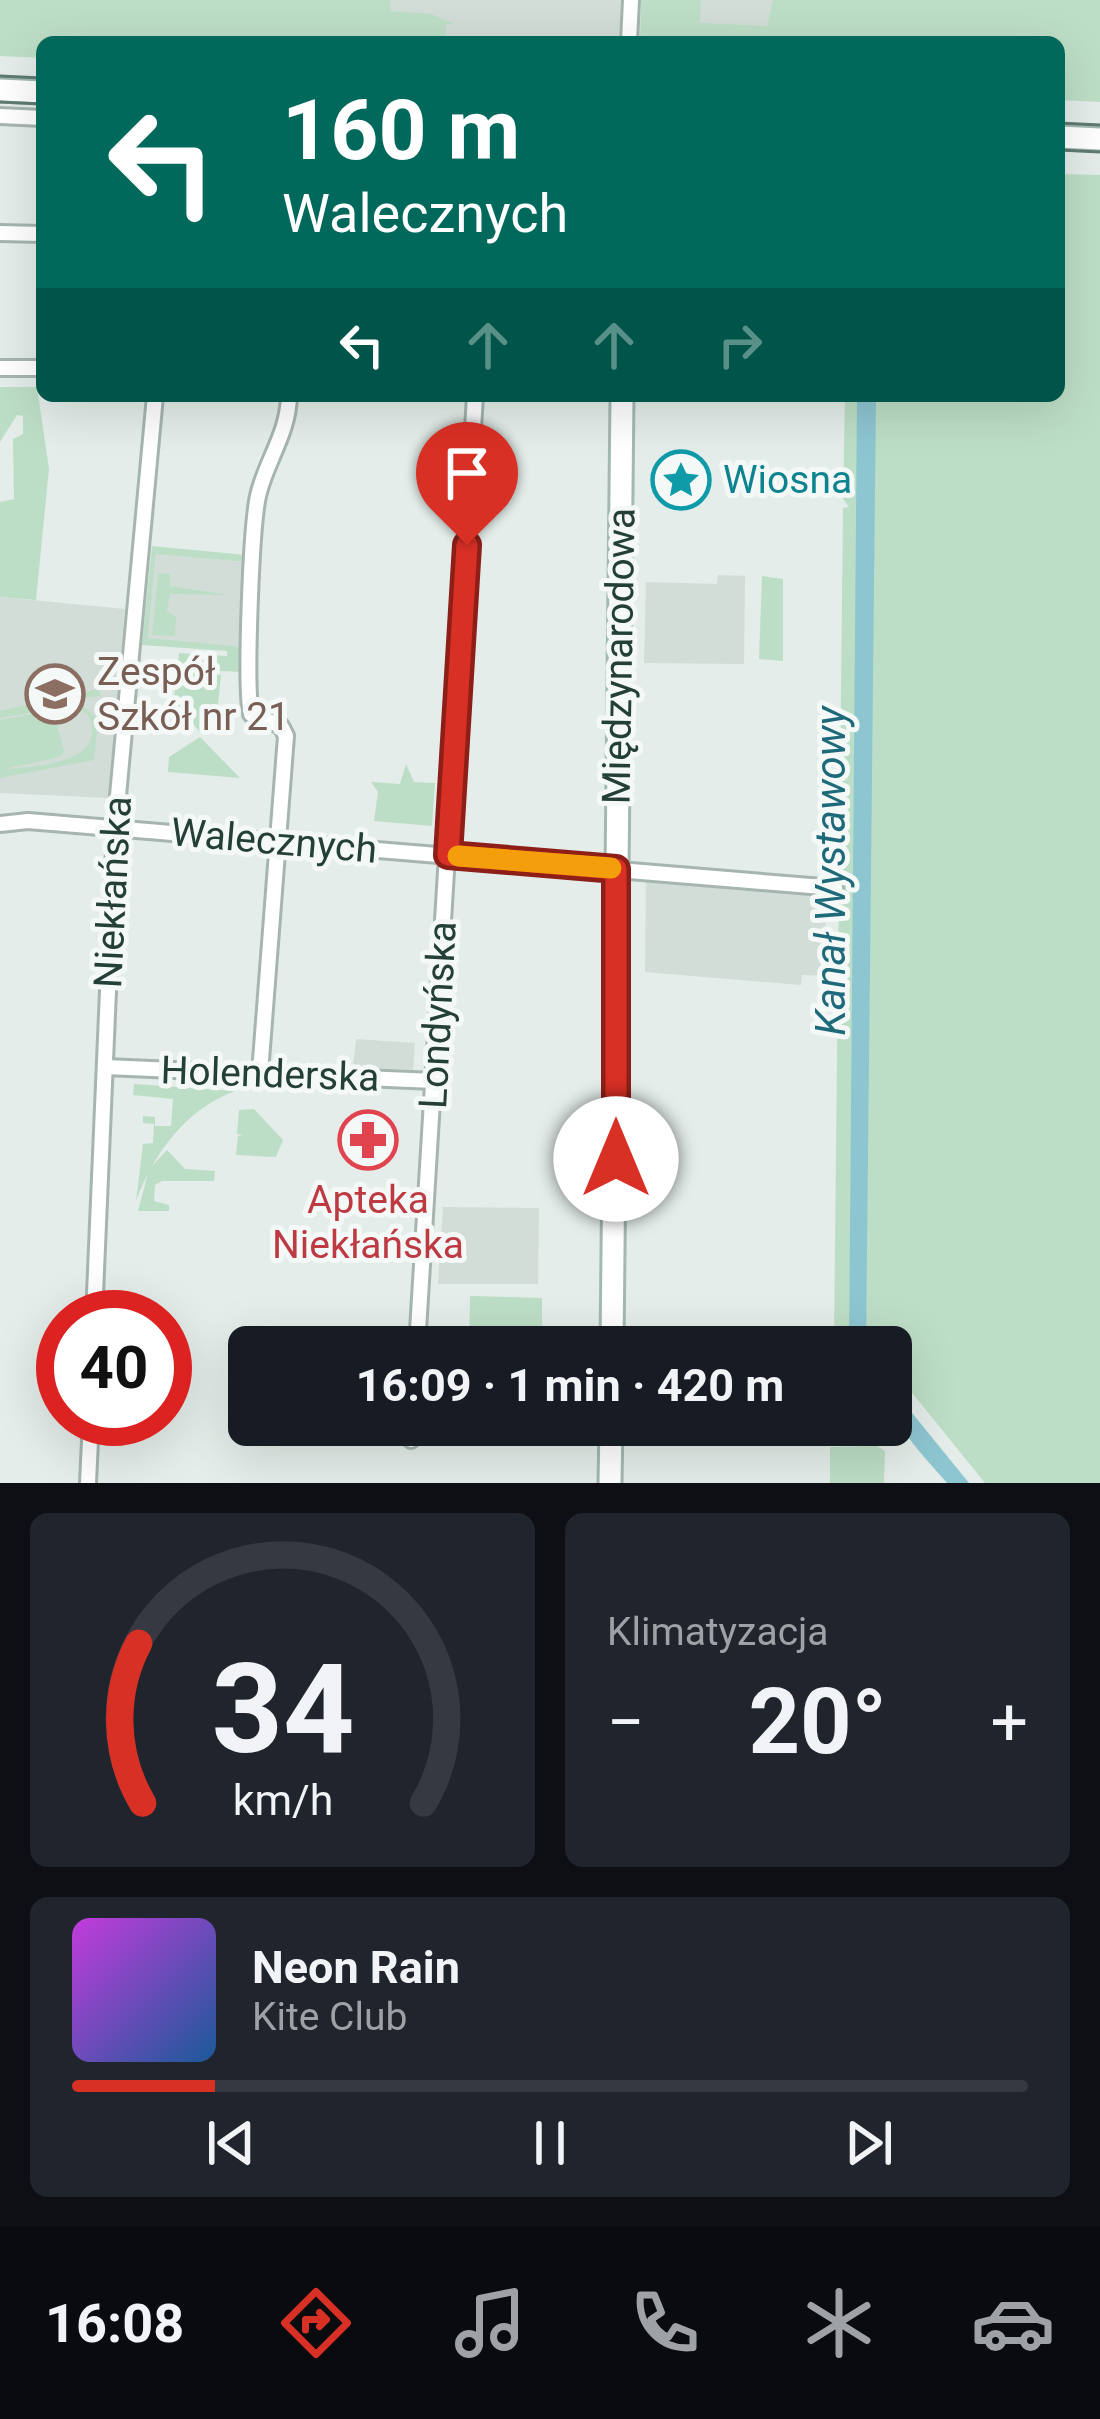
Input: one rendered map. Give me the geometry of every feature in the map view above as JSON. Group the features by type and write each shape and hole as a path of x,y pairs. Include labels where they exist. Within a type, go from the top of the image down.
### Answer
{"street":[{"path":"629,36 631,0"},
{"path":"0,90 36,92"},
{"path":"0,116 36,118"},
{"path":"1065,137 1100,139"},
{"path":"0,233 36,235"},
{"path":"0,368 36,368"},
{"name":"Niekłańska","path":"95,1290 115,828 153,402"},
{"path":"260,1072 286,732 254,718 249,709 258,497 286,428 289,402"},
{"name":"Londyńska","path":"418,1326 475,402"},
{"name":"Międzynarodowa","path":"612,1326 622,402"},
{"name":"Walecznych","path":"0,824 280,840 835,888"},
{"name":"Holenderska","path":"105,1067 434,1082"},
{"path":"88,1483 90,1446"},
{"path":"610,1446 610,1483"}],"shaded area":[{"path":"382,0 622,0 620,36 424,36 382,14"},
{"path":"649,0 811,0 790,28 757,36 720,36"},
{"path":"156,553 244,562 240,647 148,639"},
{"path":"718,575 745,576 744,664 644,663 646,582 717,584"},
{"name":"Zespół Szkół nr 21","path":"0,597 125,609 108,798 0,793"},
{"path":"646,878 826,894 825,976 802,975 801,985 645,972"},
{"path":"356,1039 415,1043 413,1070 353,1067"},
{"path":"443,1207 539,1208 538,1284 438,1284"}],"green space":[{"path":"0,0 390,0 390,11 431,14 455,24 446,24 445,36 36,36 36,58 0,56"},
{"path":"641,0 701,0 700,23 767,26 773,0 1100,0 1100,102 1065,100 1065,36 640,36"},
{"path":"1065,174 1100,175 1100,1483 985,1483 912,1393 912,1326 834,1326 843,508 849,507 843,499 845,402 1065,402"},
{"path":"0,387 36,387 49,469 36,600 0,597 0,502 14,499 13,439 23,434 23,416 17,415 0,442"},
{"path":"152,546 246,555 246,562 156,554 148,638 243,647 242,672 177,669 179,653 227,656 227,651 142,645"},
{"path":"158,573 170,574 170,586 229,595 170,594 167,611 176,617 175,636 152,635"},
{"path":"762,576 783,579 783,661 759,659"},
{"path":"176,672 221,675 216,724 200,732 174,702"},
{"path":"99,689 100,696 76,699 98,720 94,760 0,778 0,720 53,710 64,751 60,757 5,769 67,759 89,743 92,731 88,715 72,706 0,718 0,711"},
{"path":"200,737 240,778 168,772 169,757"},
{"path":"406,764 414,782 435,783 432,826 374,821 378,792 371,782 400,784"},
{"path":"134,1084 235,1091 201,1109 174,1135 136,1201 143,1144 153,1143 154,1124 143,1123 143,1116 155,1117 155,1126 171,1126 173,1099 133,1095"},
{"path":"254,1109 283,1140 276,1157 236,1155 238,1136 243,1135 237,1134 239,1110"},
{"path":"167,1150 185,1169 215,1171 214,1181 162,1181 155,1185 154,1201 169,1205 169,1211 138,1211 149,1169"},
{"path":"470,1296 542,1298 542,1326 469,1326"},
{"path":"877,1446 885,1451 884,1483 830,1483 830,1447"}],"water":[{"path":"857,402 876,402 866,1326 849,1326"},
{"path":"912,1413 969,1483 947,1483 912,1441"}],"tram line":[{"path":"0,76 36,78"},
{"path":"0,102 36,104"},
{"path":"1065,123 1100,125"},
{"path":"1065,150 1100,152"}],"slow traffic":[{"path":"458,856 611,868"}],"place":[{"name":"Wiosna","path":"681,480"},
{"name":"Zespół Szkół nr 21","path":"55,694"},
{"name":"Apteka Niekłańska","path":"368,1140"}],"route":[{"path":"467,545 448,855 616,869 616,1159"}],"water label":[{"name":"Kanał Wystawowy","path":"830,871"}]}
